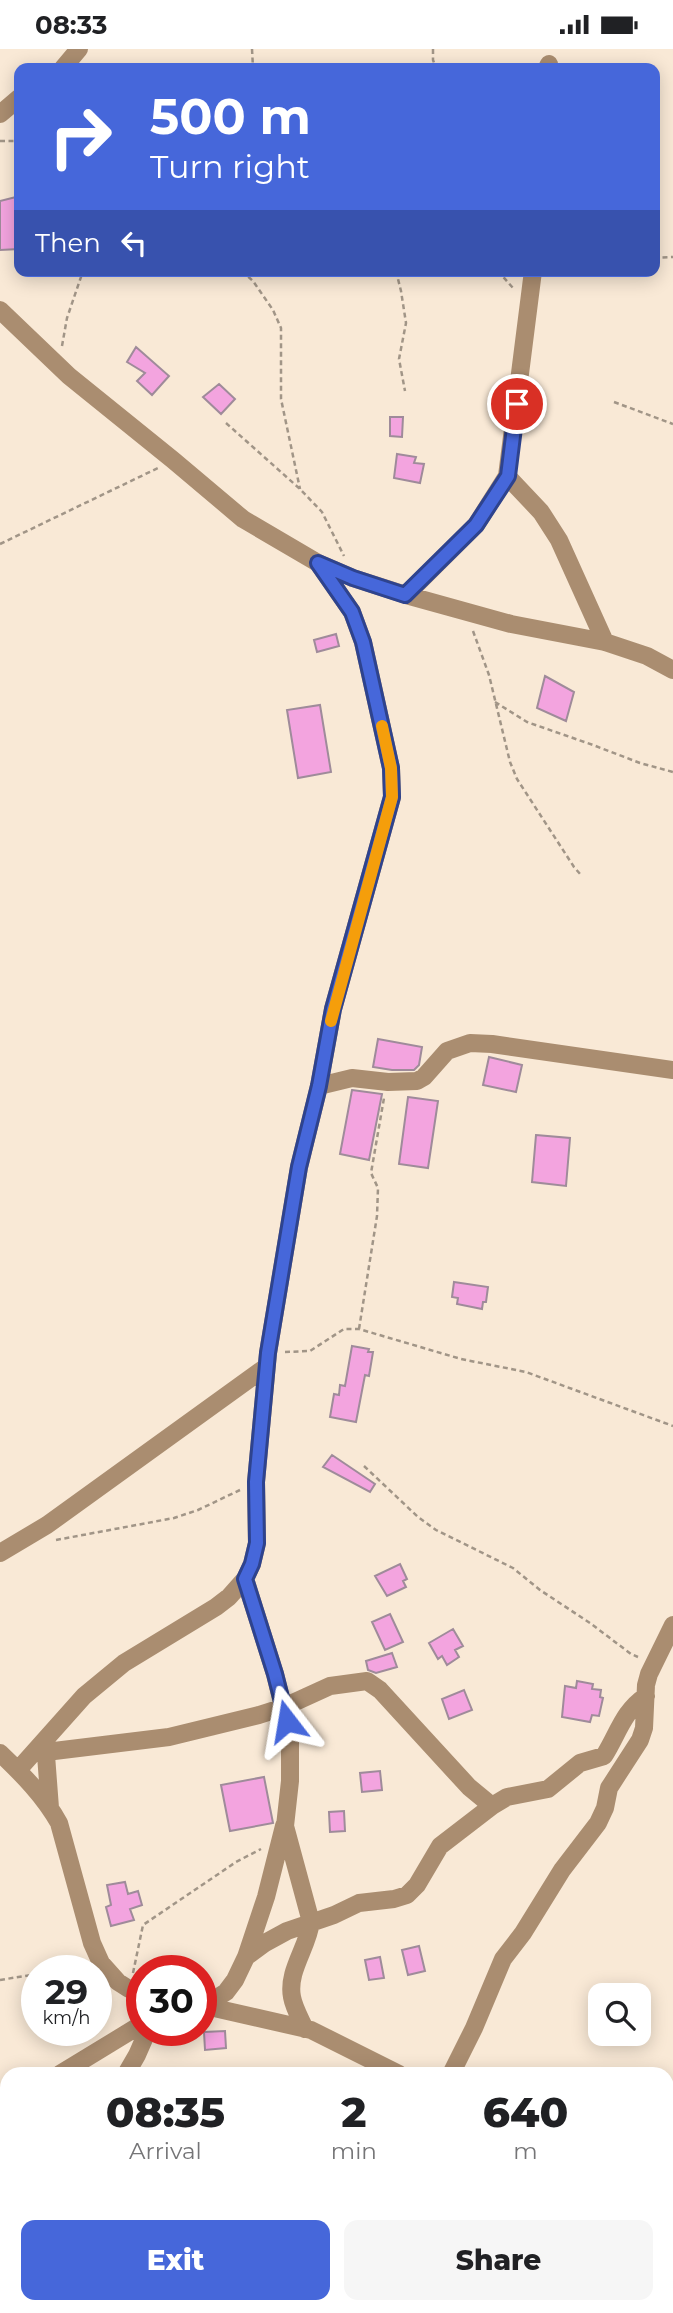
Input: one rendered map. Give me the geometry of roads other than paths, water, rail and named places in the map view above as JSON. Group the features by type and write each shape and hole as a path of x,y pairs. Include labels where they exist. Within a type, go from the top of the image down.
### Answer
{"street":[{"path":"67,63 79,49"},
{"path":"0,114 14,102"},
{"path":"405,595 476,525 508,476 532,277"},
{"path":"0,310 59,367 243,519 318,563 353,578 466,612 511,624 605,642 647,656 673,670"},
{"path":"508,476 541,512 559,540 605,642"},
{"path":"18,1770 45,1745 84,1696 118,1668 229,1597 245,1579 252,1564 257,1543 256,1482 267,1360 299,1167 319,1086 333,1009 392,797 392,782 363,642 352,612 318,563"},
{"path":"319,1086 352,1079 417,1081 424,1077 447,1051 470,1043 673,1070"},
{"path":"0,1553 47,1525 267,1360"},
{"path":"217,1995 231,1985 246,1957 266,1897 282,1833 292,1753 284,1707 245,1579"},
{"path":"455,2067 470,2038 502,1959 523,1933 562,1870 602,1817 609,1788 640,1740 644,1728 646,1685 654,1661 673,1625"},
{"path":"45,1745 169,1737 284,1707 330,1686 367,1681 380,1690 469,1787 492,1806"},
{"path":"246,1957 275,1937 311,1921 334,1915 359,1903 407,1895 417,1885 440,1846 492,1806 507,1797 548,1789 580,1763 604,1756 625,1715 634,1704 646,1696"},
{"path":"45,1745 50,1808"},
{"path":"0,1753 18,1770 59,1823 92,1943 101,1963 118,1982 126,1986"},
{"path":"282,1833 311,1913 310,1931 292,1983 292,1996 305,2029"},
{"path":"217,2008 328,2037 386,2067"},
{"path":"71,2067 126,2034"},
{"path":"130,2067 141,2046"}]}
